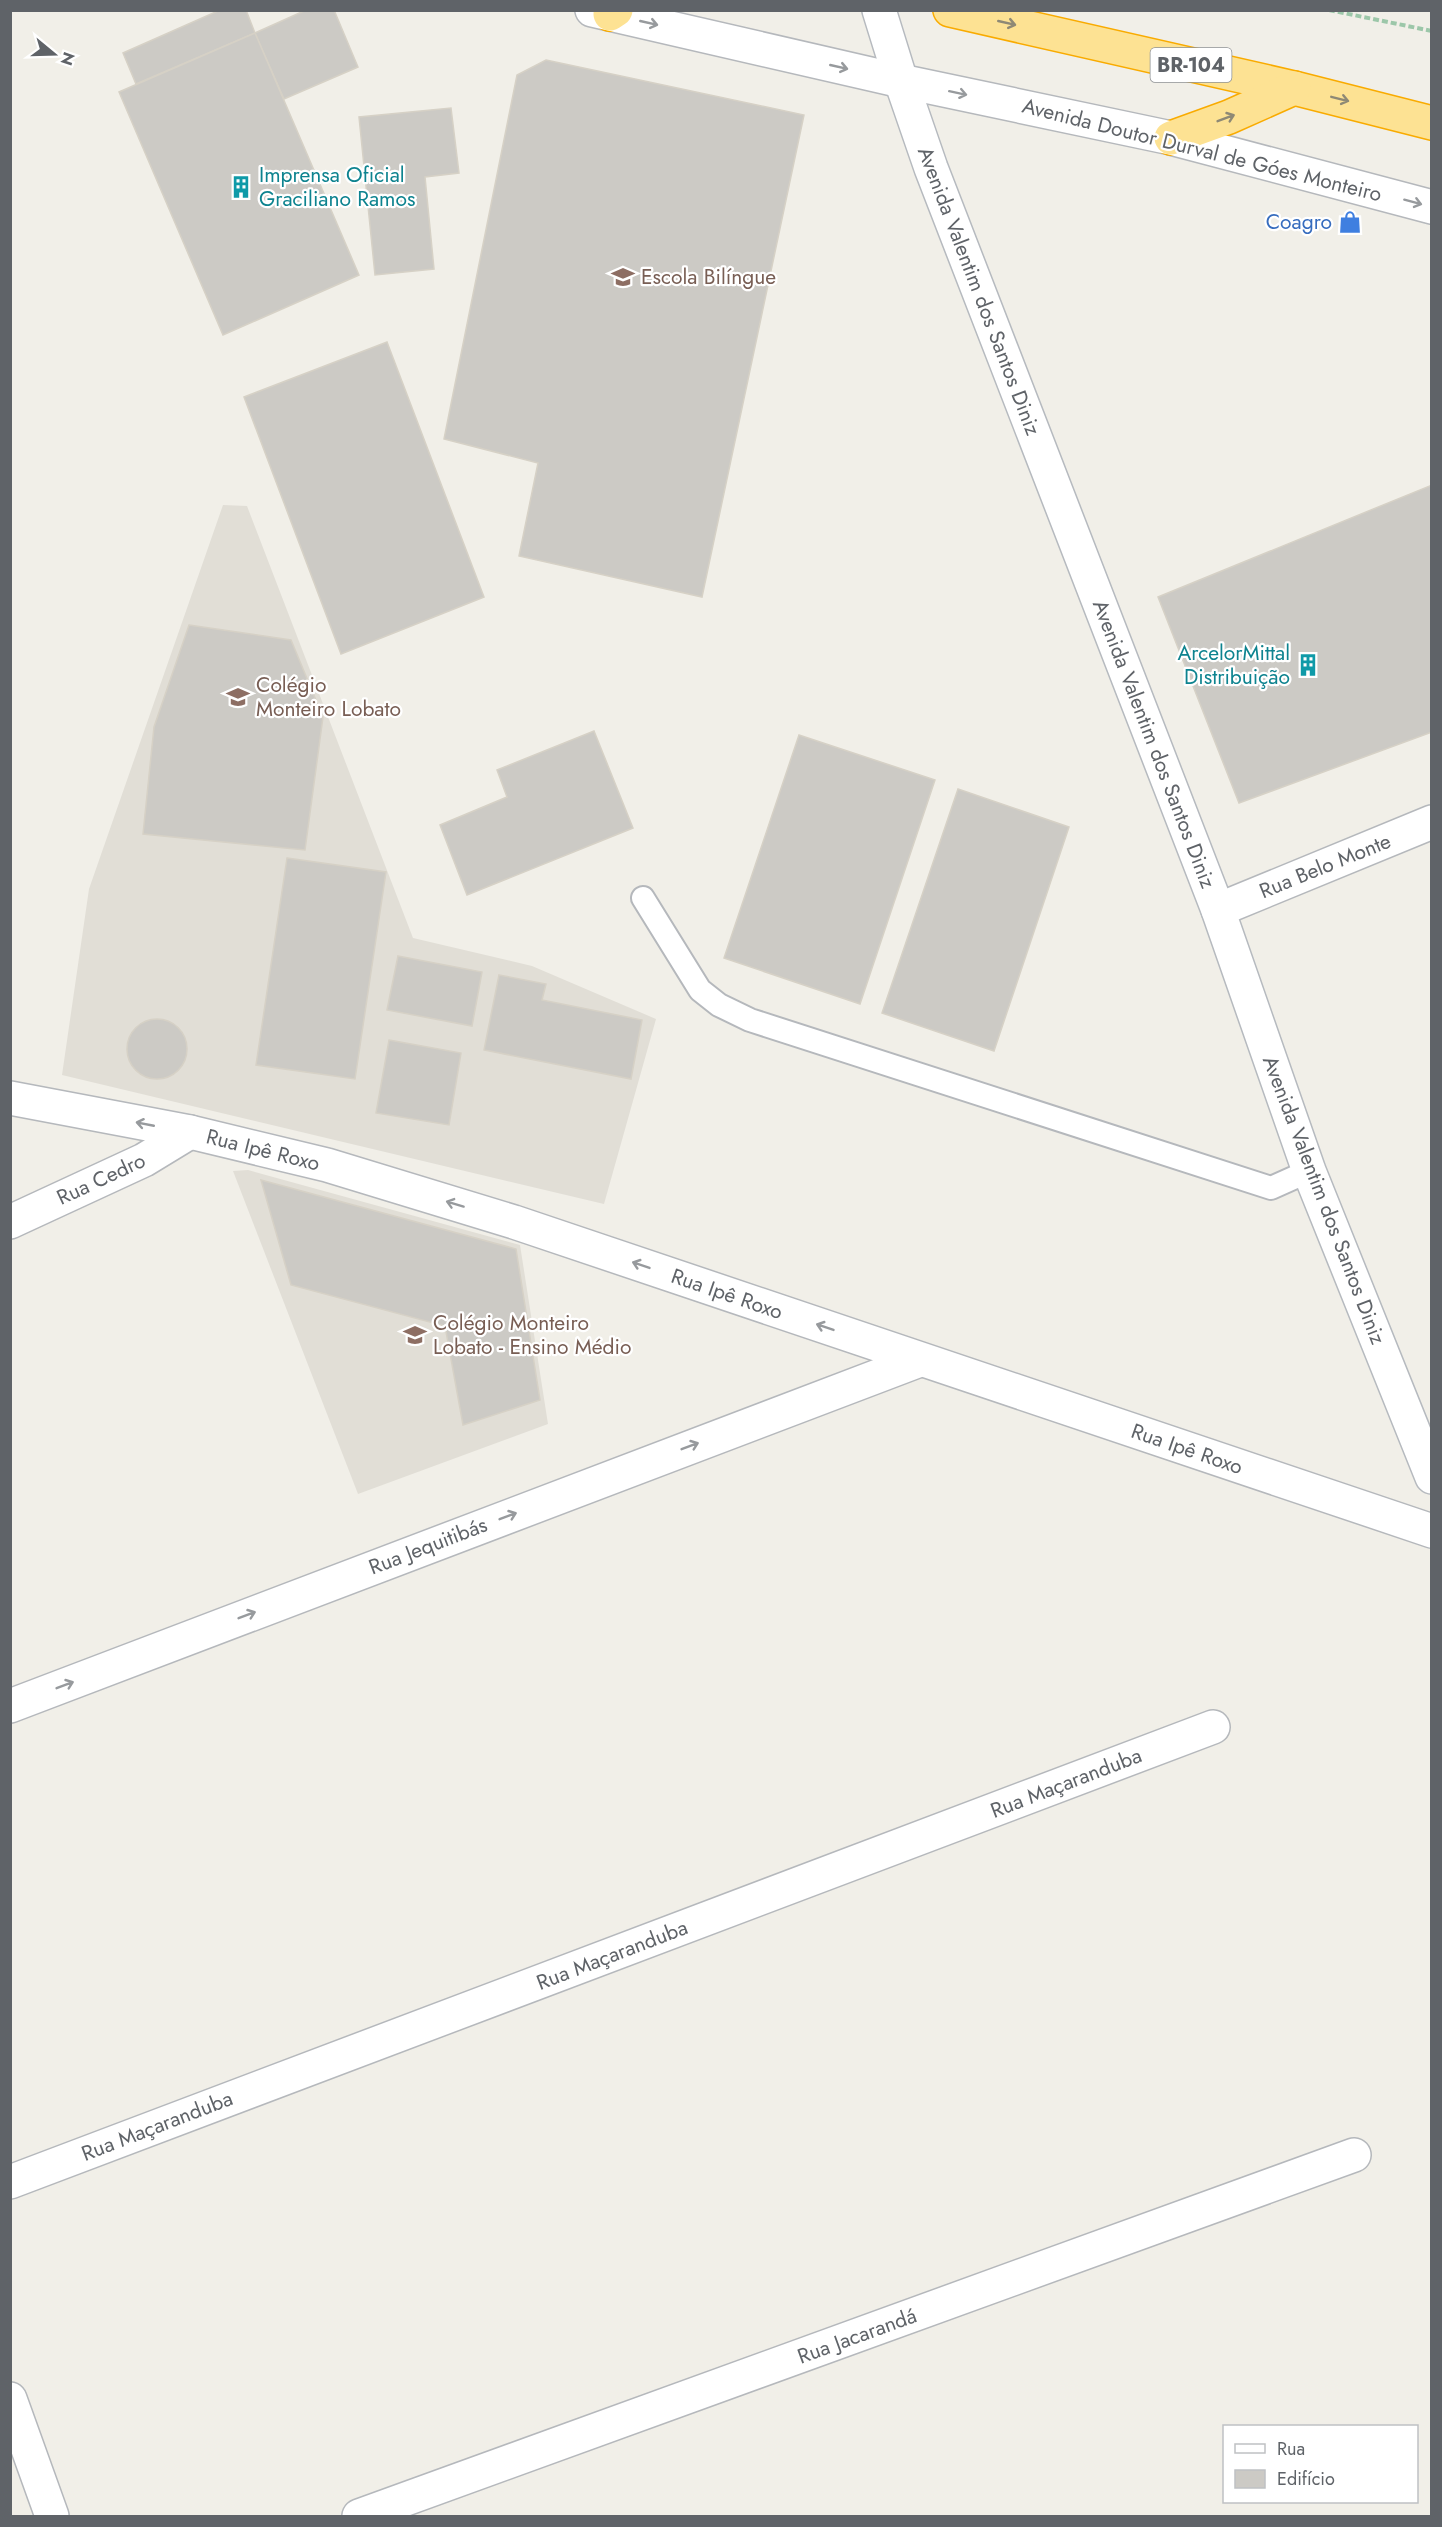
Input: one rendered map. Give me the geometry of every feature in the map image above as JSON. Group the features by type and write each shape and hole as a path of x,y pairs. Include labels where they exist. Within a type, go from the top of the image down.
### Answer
{"highway":[{"name":"BR-104","path":"950,10 1294,88 1431,123"},
{"path":"1171,138 1229,117 1294,88"}],"street":[{"name":"Avenida Valentim dos Santos Diniz","path":"879,10 935,179 1218,910 1309,1171 1431,1477"},
{"name":"Avenida Doutor Durval de Góes Monteiro","path":"606,12 901,81 1171,138 1431,207"},
{"name":"Rua Belo Monte","path":"1218,910 1431,822"},
{"name":"Rua Ipê Roxo","path":"10,1098 190,1132 327,1165 503,1219 1431,1531"},
{"name":"Rua Cedro","path":"10,1222 144,1160 190,1132"},
{"path":"846,1387 859,1338"},
{"name":"Rua Jequitibás","path":"10,1706 920,1360"},
{"name":"Rua Maçaranduba","path":"10,2182 1213,1727"},
{"name":"Rua Jacarandá","path":"360,2517 1354,2155"},
{"path":"10,2399 52,2517"}],"lane":[{"path":"643,898 700,990 719,1005 750,1020 1271,1188 1309,1171"}],"path":[{"path":"1329,10 1431,31"}],"shaded area":[{"name":"Colégio Monteiro Lobato","path":"223,505 247,506 413,938 532,966 656,1019 604,1204 62,1075 89,889"},
{"name":"Colégio Monteiro Lobato - Ensino Médio","path":"248,1170 520,1245 548,1424 358,1494 233,1171"}],"building":[{"path":"220,10 246,10 255,33 136,84 123,53"},
{"path":"306,10 334,10 358,67 284,99 255,33"},
{"name":"Imprensa Oficial Graciliano Ramos","path":"255,33 359,275 223,335 119,92"},
{"name":"Escola Bilíngue","path":"546,60 804,115 702,597 519,556 538,463 444,439 517,75"},
{"path":"451,108 459,173 425,177 434,269 375,275 359,117"},
{"path":"387,342 484,597 341,654 244,397"},
{"name":"ArcelorMittal Distribuição","path":"1432,485 1432,732 1239,803 1158,597"},
{"path":"189,625 291,640 323,717 305,850 143,834 154,727"},
{"path":"594,731 633,828 467,895 440,825 507,797 497,770"},
{"path":"799,735 935,780 860,1004 724,958"},
{"path":"958,789 1069,827 994,1051 882,1013"},
{"path":"287,858 386,872 355,1079 256,1065"},
{"path":"398,956 482,972 472,1026 387,1010"},
{"path":"499,975 546,984 542,1000 642,1020 631,1079 484,1050"},
{"path":"157,1019 178,1028 187,1049 178,1070 157,1079 136,1070 127,1049 136,1028"},
{"path":"389,1040 461,1053 449,1125 376,1113"},
{"path":"261,1180 516,1249 540,1400 463,1425 445,1326 291,1285"}],"place":[{"name":"Imprensa Oficial Graciliano Ramos","path":"241,187"},
{"name":"Coagro","path":"1350,222"},
{"name":"Escola Bilíngue","path":"623,277"},
{"name":"ArcelorMittal Distribuição","path":"1308,665"},
{"name":"Colégio Monteiro Lobato","path":"238,697"},
{"name":"Colégio Monteiro Lobato - Ensino Médio","path":"415,1335"}]}
